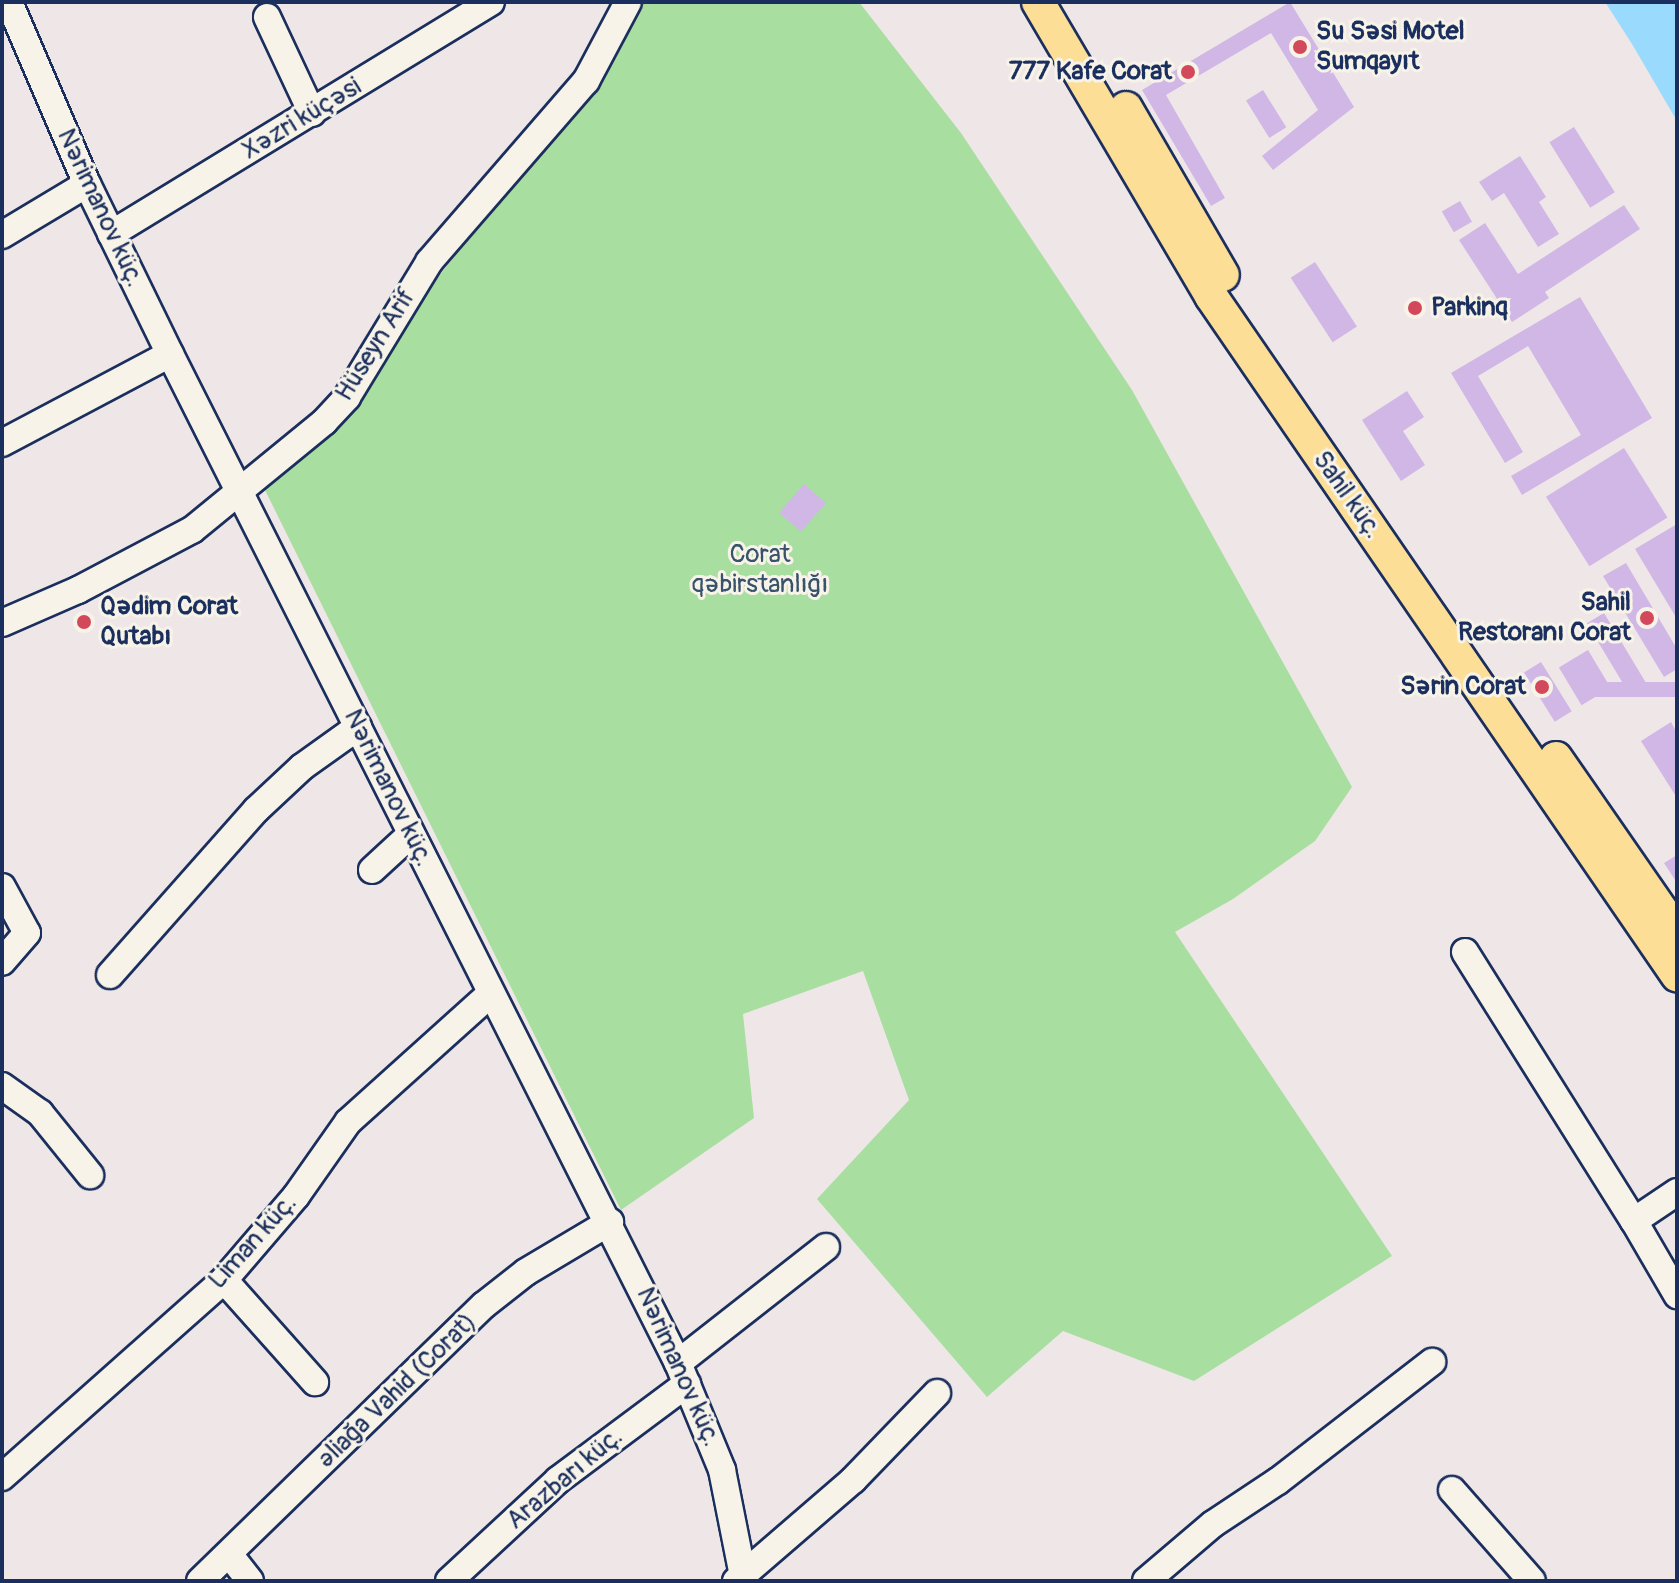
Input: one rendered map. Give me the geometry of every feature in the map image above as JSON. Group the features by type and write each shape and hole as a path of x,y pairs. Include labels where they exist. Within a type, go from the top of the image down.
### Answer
{"main road":[{"name":"Sahil küç.","path":"1038,2 1211,296 1677,975"},
{"name":"Sahil küç.","path":"1064,2 1229,285 1677,933"}],"street":[{"name":"Nərimanov küç.","path":"9,2 111,234 490,994 610,1222 683,1373 722,1470 741,1579"},
{"name":"Xəzri küçəsi","path":"111,234 491,2"},
{"name":"Hüseyn Arif","path":"2,623 164,547 242,492 347,397 419,275 586,81 628,2"},
{"path":"267,17 312,113"},
{"path":"2,235 87,184"},
{"path":"2,443 170,354"},
{"path":"110,975 256,810 302,767 358,727"},
{"path":"372,870 410,835"},
{"path":"2,887 27,933 2,962"},
{"path":"1465,952 1677,1295"},
{"name":"Liman küç.","path":"2,1477 224,1280 296,1196 341,1129 490,994"},
{"path":"2,1086 40,1113 90,1175"},
{"path":"1634,1221 1677,1192"},
{"name":"Əliağa Vahid (Corat)","path":"200,1581 484,1305 526,1272 610,1222"},
{"name":"Arazbarı küç.","path":"449,1581 558,1480 826,1247"},
{"path":"224,1280 315,1382"},
{"path":"1146,1581 1213,1524 1278,1481 1432,1362"},
{"path":"741,1579 853,1480 937,1393"},
{"path":"1452,1490 1532,1581"},
{"path":"229,1554 250,1581"}],"green space":[{"name":"Corat qəbirstanlığı","path":"643,2 859,2 961,133 1132,390 1352,787 1315,841 1233,899 1175,932 1392,1256 1194,1381 1063,1331 987,1397 817,1199 909,1100 863,971 743,1014 754,1118 621,1210 262,484 350,412 427,291 521,173 574,118 623,44"}],"water":[{"path":"1605,2 1677,2 1677,121 1632,44"}],"building":[{"path":"1290,2 1354,107 1273,170 1262,156 1318,110 1271,33 1166,95 1225,198 1211,206 1142,90"},
{"path":"1263,90 1286,127 1269,138 1246,101"},
{"path":"1574,127 1615,192 1590,208 1549,142"},
{"path":"1520,156 1546,197 1539,202 1559,234 1538,247 1504,193 1492,201 1479,182"},
{"path":"1460,201 1472,222 1454,232 1442,212"},
{"path":"1624,205 1640,229 1545,292 1549,298 1512,322 1459,240 1485,223 1518,274"},
{"path":"1315,262 1357,327 1333,342 1291,278"},
{"path":"1580,297 1652,418 1522,495 1511,476 1581,435 1528,346 1478,376 1523,452 1505,463 1451,373"},
{"path":"1407,391 1424,417 1403,431 1425,465 1401,481 1362,420"},
{"path":"1624,448 1667,518 1589,566 1546,497"},
{"path":"804,484 826,503 801,532 779,513"},
{"path":"1677,524 1677,619 1635,549"},
{"path":"1626,563 1677,649 1677,669 1664,677 1603,576"},
{"path":"1604,613 1646,683 1629,694 1587,623"},
{"path":"1588,650 1611,688 1582,705 1559,668"},
{"path":"1541,662 1572,711 1555,722 1524,673"},
{"path":"1596,682 1677,682 1677,697 1596,697"},
{"path":"1671,722 1677,733 1677,798 1641,741"},
{"path":"1677,855 1677,883 1664,863"}],"place":[{"name":"Su Səsi Motel Sumqayıt","path":"1300,47"},
{"name":"777 Kafe Corat","path":"1188,72"},
{"name":"Parkinq","path":"1415,308"},
{"name":"Sahil Restoranı Corat","path":"1647,618"},
{"name":"Qədim Corat Qutabı","path":"84,622"},
{"name":"Sərin Corat","path":"1542,687"}]}
